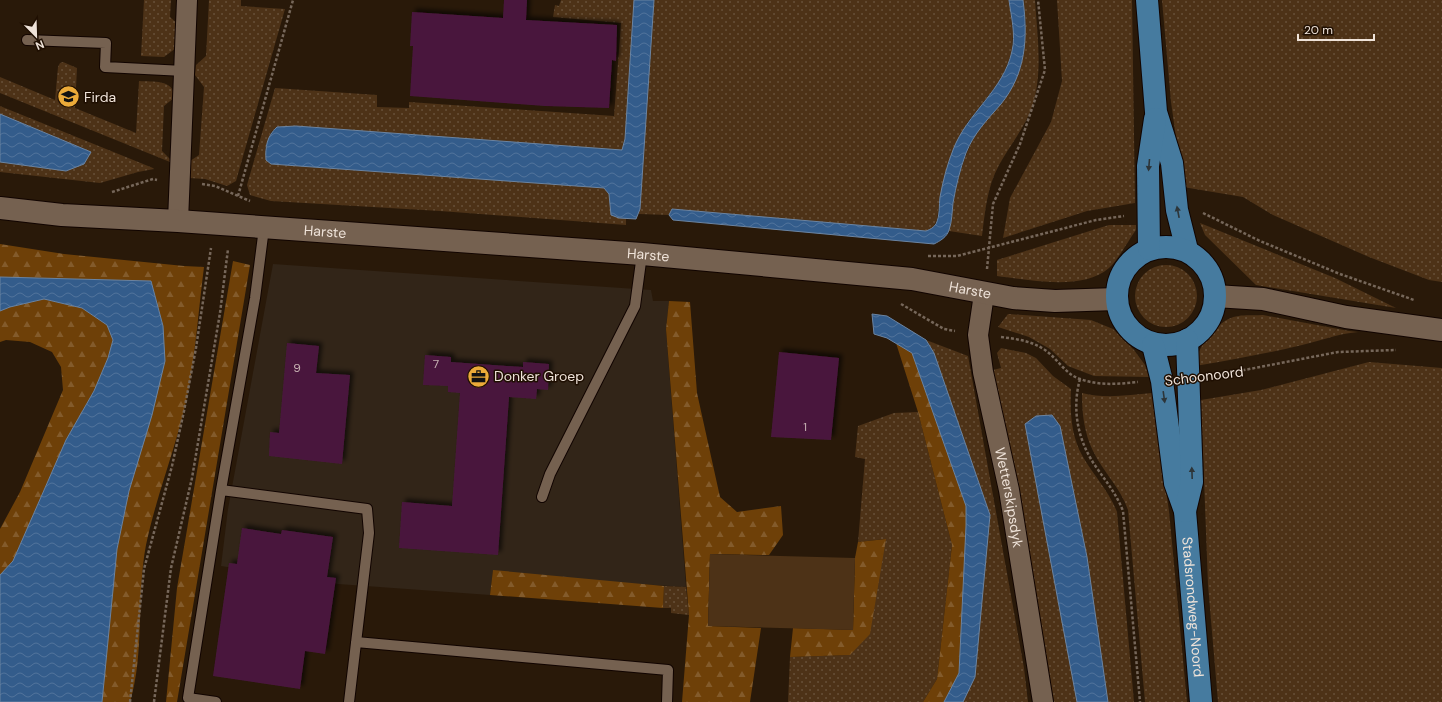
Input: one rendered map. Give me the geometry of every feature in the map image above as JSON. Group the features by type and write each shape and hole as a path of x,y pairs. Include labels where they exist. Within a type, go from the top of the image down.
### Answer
{"main road":[{"path":"1147,0 1156,112 1172,163 1177,210 1187,250"},
{"path":"1148,249 1148,166 1156,112"},
{"path":"1172,245 1187,250 1198,257 1207,267 1212,280 1215,296 1214,309 1200,332 1187,340 1170,346 1153,345 1130,331 1124,322 1117,299 1119,283 1128,262 1148,249 1172,245"},
{"name":"Stadsrondweg-Noord","path":"1185,511 1192,482 1187,340"},
{"name":"Stadsrondweg-Noord","path":"1153,345 1162,381 1175,483 1185,511 1201,702"}],"street":[{"path":"178,221 187,0"},
{"name":"Harste","path":"0,208 62,215 178,221 642,254 912,279 984,294 1055,300 1117,299"},
{"name":"Wetterskipsdyk","path":"984,294 978,335 984,372 1009,490 1043,702"},
{"path":"1215,296 1263,300 1346,317 1442,330"}],"lane":[{"path":"27,40 106,43 105,67 184,71"},
{"path":"216,702 188,700 221,490 255,298 264,228"},
{"path":"542,497 550,474 635,306 642,254"},
{"path":"221,490 367,510 369,533 349,702"},
{"path":"356,642 668,670 667,702"}],"path":[{"path":"238,196 293,0"},
{"path":"1038,0 1045,70 1020,144 993,204 988,248 1096,220 1148,213"},
{"path":"1177,210 1206,213 1260,241 1340,274 1418,302"},
{"path":"130,702 144,569 172,466 182,419 196,348 211,247 217,248"},
{"path":"222,248 261,250"},
{"path":"154,702 172,568 194,462 220,313 228,248"},
{"path":"897,302 944,329 978,335"},
{"name":"Schoonoord","path":"978,335 1022,340 1033,343 1046,350 1068,372 1080,379 1102,384 1162,381"},
{"name":"Schoonoord","path":"1188,379 1221,376 1338,352 1399,349"},
{"path":"1080,379 1076,391 1076,416 1080,433 1088,453 1117,498 1123,511 1140,702"}],"shaded area":[{"path":"144,0 171,0 170,17 179,25 176,48 164,57 141,56"},
{"path":"209,0 241,0 241,6 285,9 236,181 227,186 205,179 189,178 190,161 199,155 204,87 195,75 196,65 206,56"},
{"path":"561,0 634,0 625,139 622,150 296,126 277,127 271,132 265,149 271,164 604,188 609,194 611,215 626,218 626,225 440,211 271,201 250,195 247,185 275,88 377,95 377,107 409,108 409,102 614,116 621,23 553,17 555,5 559,6"},
{"path":"654,0 1009,0 1013,33 1012,50 1000,81 967,123 940,198 937,220 932,229 927,231 672,209 669,215 639,214"},
{"path":"1023,0 1035,0 1039,65 1033,104 1022,128 995,173 987,200 982,236 949,231 960,173 965,159 970,146 985,120 1026,24"},
{"path":"1057,0 1132,0 1135,203 1087,211 1003,238 1010,198 1051,122 1062,81"},
{"path":"1162,0 1442,0 1442,282 1429,280 1369,257 1273,215 1243,197 1183,187 1171,102"},
{"path":"63,62 77,68 75,108 136,133 139,81 162,83 170,87 175,97 164,106 162,151 170,159 170,162 0,93 0,77 55,100 58,67 60,63"},
{"path":"0,106 154,169 100,183 0,172 0,162 66,171 91,152 0,114"},
{"path":"1200,223 1335,278 1396,308 1256,285 1205,235"},
{"path":"1109,225 1136,225 1136,230 1112,265 1098,275 1085,280 1071,282 1040,281 997,276 997,260"},
{"path":"273,264 651,290 653,301 669,301 666,329 686,587 590,581 493,571 490,595 338,584 221,566 228,509"},
{"path":"1160,265 1172,265 1188,274 1195,284 1197,296 1195,308 1188,318 1172,327 1160,327 1149,322 1140,313 1135,302 1135,290 1140,279 1149,270"},
{"path":"1008,314 1091,320 1113,329 1134,350 1145,365 1149,377 1094,376 1068,366 1050,349 1029,337 998,327"},
{"path":"1263,315 1358,332 1335,336 1272,352 1195,366 1199,352 1207,338 1225,321 1235,317"},
{"path":"926,340 968,356 1024,668 1028,702 963,702 975,677 990,515 934,353"},
{"path":"1001,348 1026,353 1036,358 1053,376 1071,389 1071,416 1076,441 1083,457 1110,497 1117,512 1134,702 1108,702 1087,557 1060,426 1052,415 1067,644 1077,702 1054,702 1019,488 993,370 1001,368 997,353"},
{"path":"1369,362 1442,368 1442,702 1218,702 1208,585 1201,400 1261,390"},
{"path":"1082,393 1108,396 1152,393 1169,511 1187,702 1145,702 1128,510 1121,494 1097,459 1087,437 1082,408"},
{"path":"918,412 952,545 937,679 923,702 788,702 790,657 850,655 885,539 858,542 865,459 855,457 858,426 894,413"},
{"path":"710,554 855,558 853,630 708,626"},
{"path":"664,586 686,587 689,615 671,613 671,608 663,608"}],"green space":[{"path":"0,244 64,254 204,267 196,342 185,407 146,545 141,584 137,664 135,683 130,702 102,702 117,549 163,326 151,281 0,277"},
{"path":"233,261 250,265 177,702 166,702 177,588"},
{"path":"44,299 82,308 107,325 113,340 108,358 94,391 66,440 13,561 0,575 0,529 20,492 63,390 61,367 52,352 30,342 6,340 0,342 0,311 10,307"},
{"path":"669,301 690,302 697,393 720,497 737,512 781,506 783,535 769,555 710,554 708,626 761,628 750,702 682,702 689,615 666,329"},
{"path":"896,343 912,353 966,506 959,673 944,702 923,702 937,679 952,545 918,412"},
{"path":"886,539 870,634 850,655 790,657 793,628 853,630 855,558 858,542"},
{"path":"493,570 664,586 663,608 490,595"}],"water":[{"path":"634,0 654,0 640,209 636,219 619,218 611,215 609,194 604,188 271,164 266,160 267,142 274,130 277,127 296,126 622,150 625,139"},
{"path":"1009,0 1023,0 1025,14 1025,41 1020,67 1016,80 1009,92 1001,104 981,127 969,146 960,171 953,203 950,227 947,235 939,242 934,244 673,220 669,215 672,209 926,231 932,228 936,224 939,214 942,185 947,167 959,137 967,124 994,90 1008,65 1014,39"},
{"path":"0,114 91,152 84,164 66,171 0,162"},
{"path":"0,277 151,281 163,326 165,361 152,415 129,491 117,549 102,702 0,702 0,575 13,561 66,440 94,391 108,358 113,340 107,325 82,308 44,299 10,307 0,311"},
{"path":"872,314 887,316 926,340 934,353 990,515 975,677 963,702 944,702 959,673 966,506 912,353 887,338 874,334"},
{"path":"1052,415 1060,426 1087,557 1108,702 1077,702 1025,424 1036,416"}],"building":[{"path":"504,0 527,0 526,20 617,25 616,61 612,60 609,108 545,106 410,96 413,46 410,46 412,12 503,18"},
{"path":"287,343 319,346 316,373 350,375 342,464 269,456 270,432 279,433"},
{"path":"779,352 839,358 831,440 771,437"},
{"path":"425,355 451,357 451,362 523,367 523,362 549,364 548,390 537,389 536,399 509,397 498,555 399,548 402,502 452,506 460,393 448,392 448,386 423,385"},
{"path":"242,528 281,534 282,530 333,537 327,577 336,578 325,654 305,651 300,689 213,676 229,563 237,564"}],"place":[{"name":"Firda","path":"69,97"},
{"name":"Donker Groep","path":"478,376"}]}
